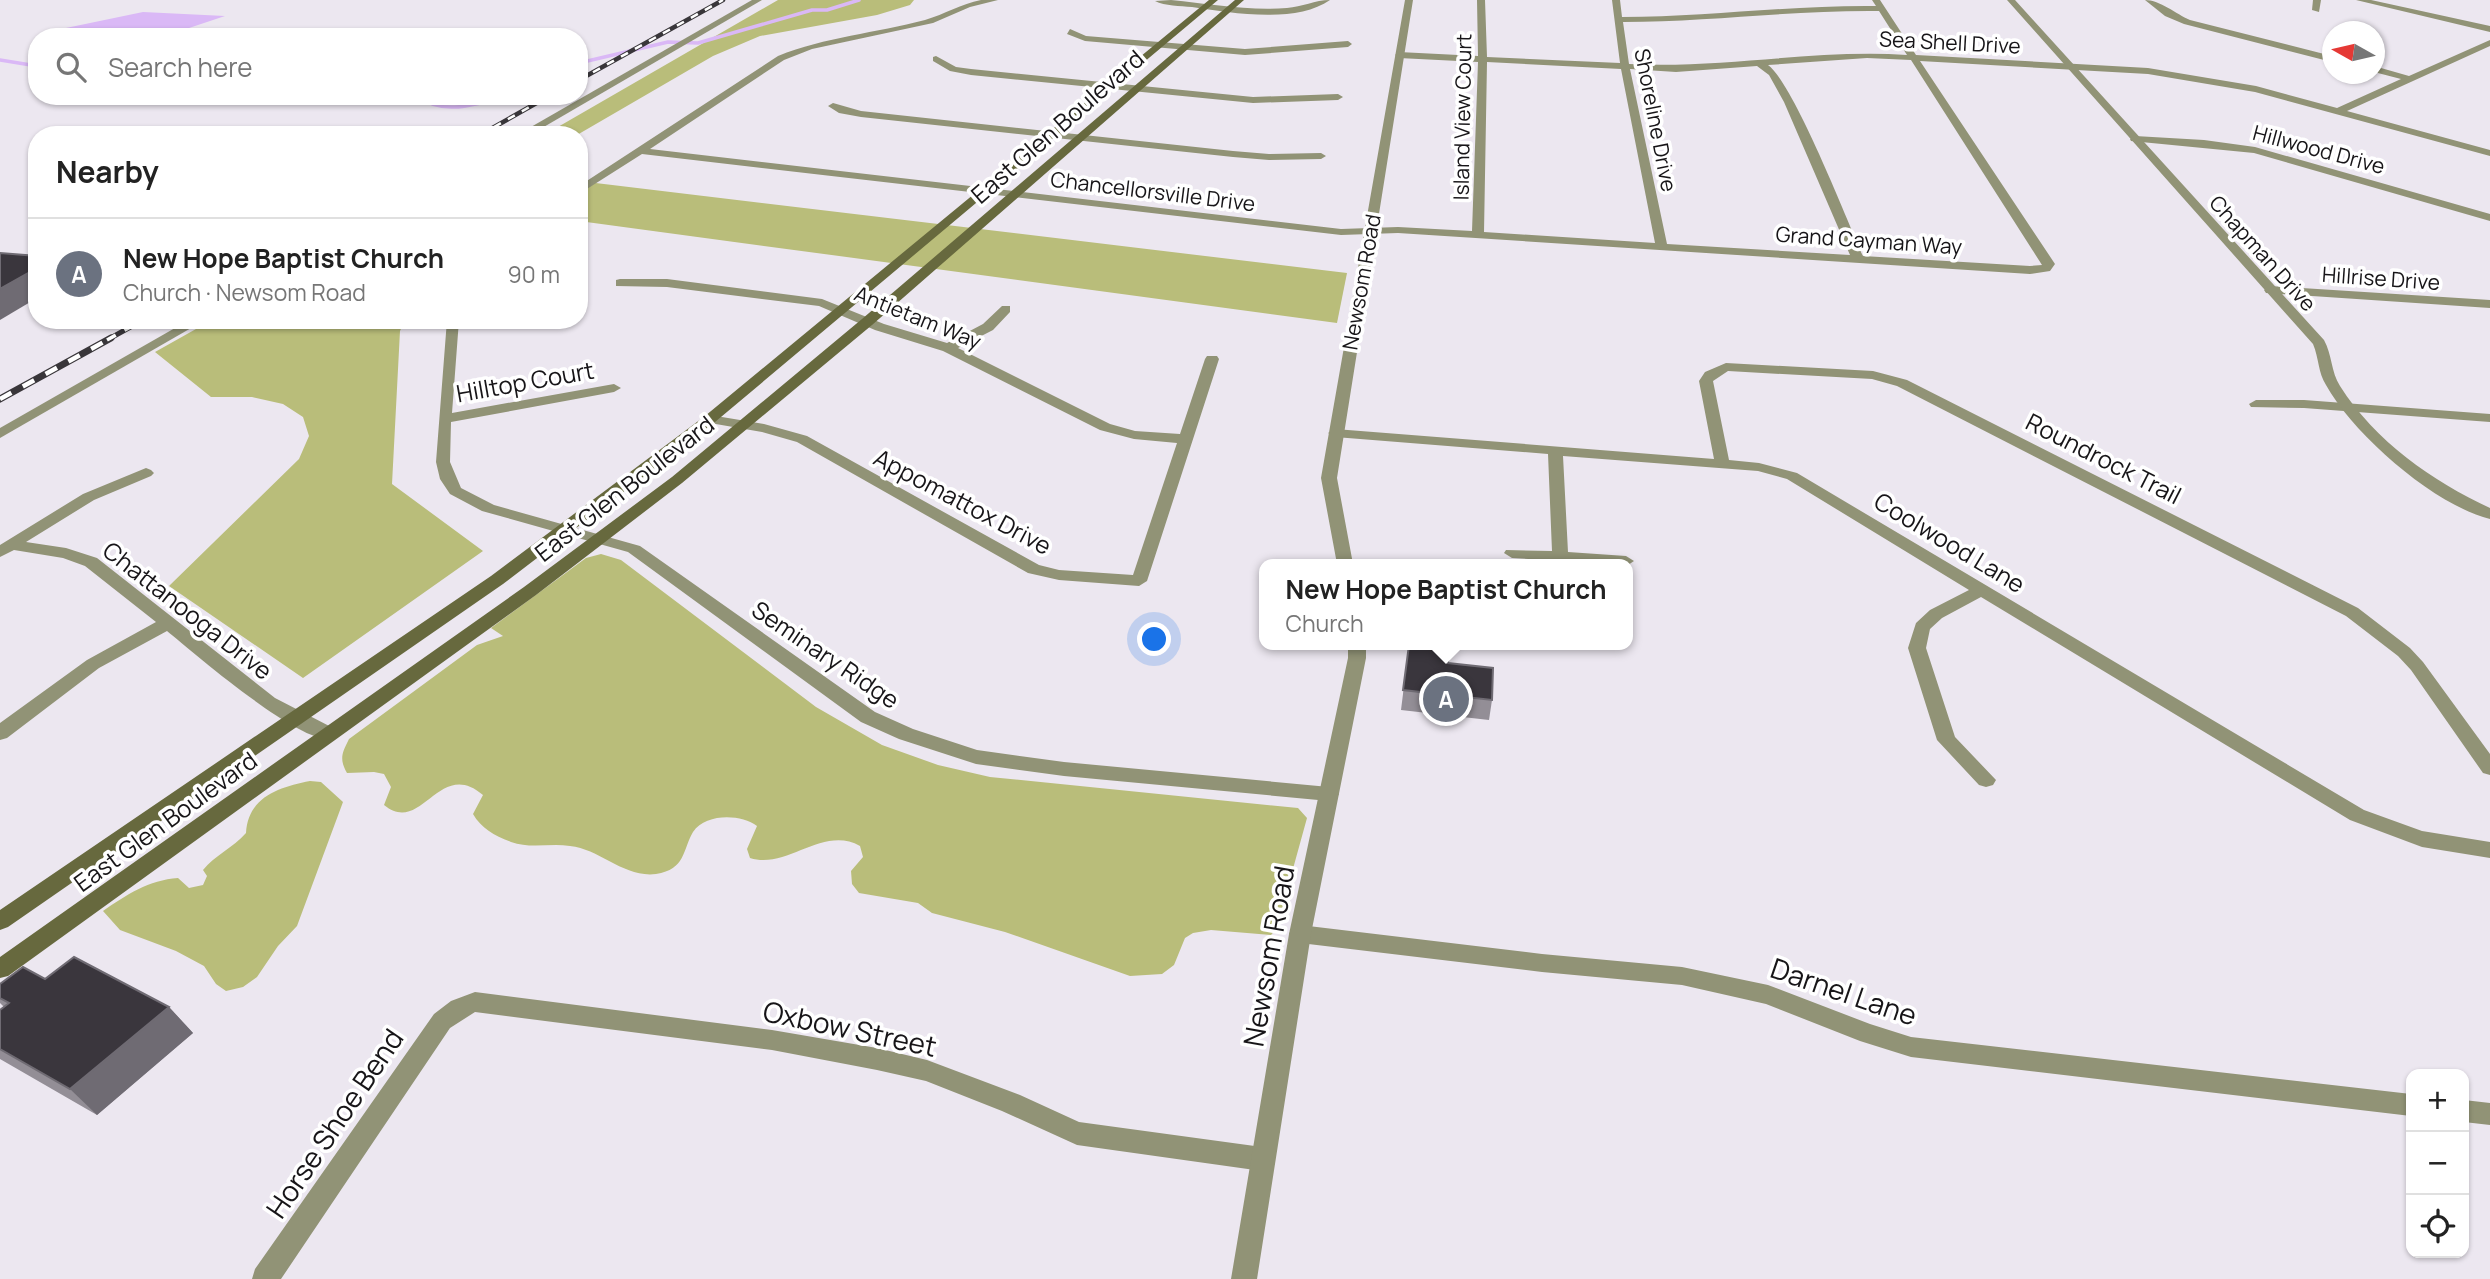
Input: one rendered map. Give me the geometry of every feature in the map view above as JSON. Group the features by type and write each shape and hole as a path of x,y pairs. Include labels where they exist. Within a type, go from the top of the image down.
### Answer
{"main road":[{"name":"East Glen Boulevard","path":"0,969 600,539 746,425 1240,0"},
{"name":"East Glen Boulevard","path":"0,921 497,580 567,529 710,419 1211,3"}],"street":[{"path":"588,97 758,0"},
{"path":"588,185 781,58 795,52 929,21 968,5 994,0"},
{"path":"1159,1 1211,3 1228,10 1270,11 1310,6 1326,0"},
{"name":"Newsom Road","path":"1344,559 1329,478 1409,0"},
{"name":"Island View Court","path":"1478,235 1483,60 1481,0"},
{"name":"Shoreline Drive","path":"1616,0 1625,66 1662,247"},
{"name":"Chapman Drive","path":"2011,0 2319,343 2326,355 2331,384 2366,430 2404,464 2451,494 2490,514"},
{"path":"2149,0 2168,14 2188,22 2322,56"},
{"path":"2360,0 2490,29"},
{"path":"1619,19 1681,21 1878,4"},
{"name":"Grand Cayman Way","path":"1369,233 1398,230 2029,270 2046,268 2049,264 1878,4"},
{"path":"1070,32 1085,38 1258,52 1348,44"},
{"path":"2338,111 2490,43"},
{"name":"Sea Shell Drive","path":"1399,55 1688,68 1852,55 2148,71 2204,78 2490,153"},
{"path":"936,59 953,69 971,72 1137,89 1269,101 1338,97"},
{"path":"1759,63 1773,73 1789,102 1858,259"},
{"path":"2385,72 2411,79"},
{"path":"538,126 574,105"},
{"path":"833,106 842,111 860,114 1081,138 1269,157 1321,156"},
{"name":"Hillwood Drive","path":"2135,139 2204,143 2255,150 2490,218"},
{"name":"Chancellorsville Drive","path":"640,151 1297,228 1369,233"},
{"name":"Antietam Way","path":"620,284 667,283 822,303 867,322 948,348 1105,427 1134,435 1186,439"},
{"name":"Hillrise Drive","path":"2270,290 2490,304"},
{"path":"948,348 988,327 1006,309"},
{"path":"0,434 183,329"},
{"name":"Seminary Ridge","path":"452,329 443,462 455,491 488,508 634,549 869,717 906,734 976,757 1064,769 1329,794"},
{"name":"Appomattox Drive","path":"710,419 802,439 1034,569 1059,575 1139,581 1212,359"},
{"name":"Roundrock Trail","path":"1722,464 1706,381 1710,375 1726,367 1874,375 1902,383 2352,612 2411,659 2490,768"},
{"name":"Hilltop Court","path":"444,419 614,388"},
{"path":"2256,404 2490,418"},
{"name":"Coolwood Lane","path":"1335,433 1759,467 1791,476 2357,815 2399,835 2448,846 2490,850"},
{"path":"1555,450 1560,556"},
{"path":"6,548 91,495 112,484 146,473"},
{"name":"Chattanooga Drive","path":"6,548 66,553 91,562 268,703 328,734"},
{"path":"1512,553 1600,559"},
{"path":"1982,590 1936,614 1922,627 1917,648 1946,740 1986,780"},
{"path":"0,733 93,664 168,623"},
{"name":"Newsom Road","path":"1244,1279 1300,934 1357,650"},
{"name":"Darnel Lane","path":"1300,934 1542,963 1682,976 1768,995 1868,1034 1911,1047 2406,1104"},
{"name":"Oxbow Street","path":"459,1008 475,1002 772,1040 877,1059 927,1071 1011,1103 1077,1133 1262,1159"},
{"name":"Horse Shoe Bend","path":"265,1279 442,1021 459,1008"},
{"path":"2469,1112 2490,1114"}],"green space":[{"path":"778,0 914,0 910,5 877,15 760,36 713,56 588,129 588,126 560,126"},
{"path":"588,182 1347,273 1337,323 588,222"},
{"path":"196,329 401,329 392,484 483,551 303,678 169,586 299,459 309,436 303,417 283,404 252,397 211,397 155,352"},
{"path":"601,554 621,560 816,707 882,745 938,765 990,777 1298,808 1307,818 1279,926 1271,935 1211,930 1193,933 1185,938 1174,965 1162,974 1130,976 1005,932 932,913 918,903 859,893 852,884 851,871 863,857 860,846 846,841 819,844 778,858 750,858 747,849 757,826 742,819 724,817 706,821 693,832 682,858 673,868 666,872 644,874 623,868 581,848 525,845 499,837 476,819 473,814 483,795 468,786 454,785 409,811 397,812 384,805 391,787 384,774 347,773 342,756 349,739 477,645 503,636 491,628 586,558"},
{"path":"310,781 321,782 343,802 297,926 278,946 257,977 243,987 226,991 216,984 204,966 176,951 120,930 103,911 129,894 167,879 178,878 189,888 203,885 207,876 203,870 246,833 252,811 259,802 277,791"}],"shaded area":[{"path":"143,12 225,16 189,28 66,28"}],"building":[{"path":"0,253 28,255 28,273 0,289"},
{"path":"1408,650 1449,650 1448,663 1493,668 1492,700 1403,690"},
{"path":"74,957 169,1007 70,1089 0,1049 0,1010 9,1003 0,998 0,984 23,967 45,979"}],"waterway":[{"path":"588,61 668,42 698,43 812,10 827,10 859,0"},
{"path":"0,60 28,65"},
{"path":"436,105 473,105"}],"railway":[{"path":"588,75 723,0"},
{"path":"496,126 533,105"},
{"path":"107,340 127,329"},
{"path":"0,399 111,338"}],"place":[{"name":"New Hope Baptist Church","path":"1446,699"}]}
